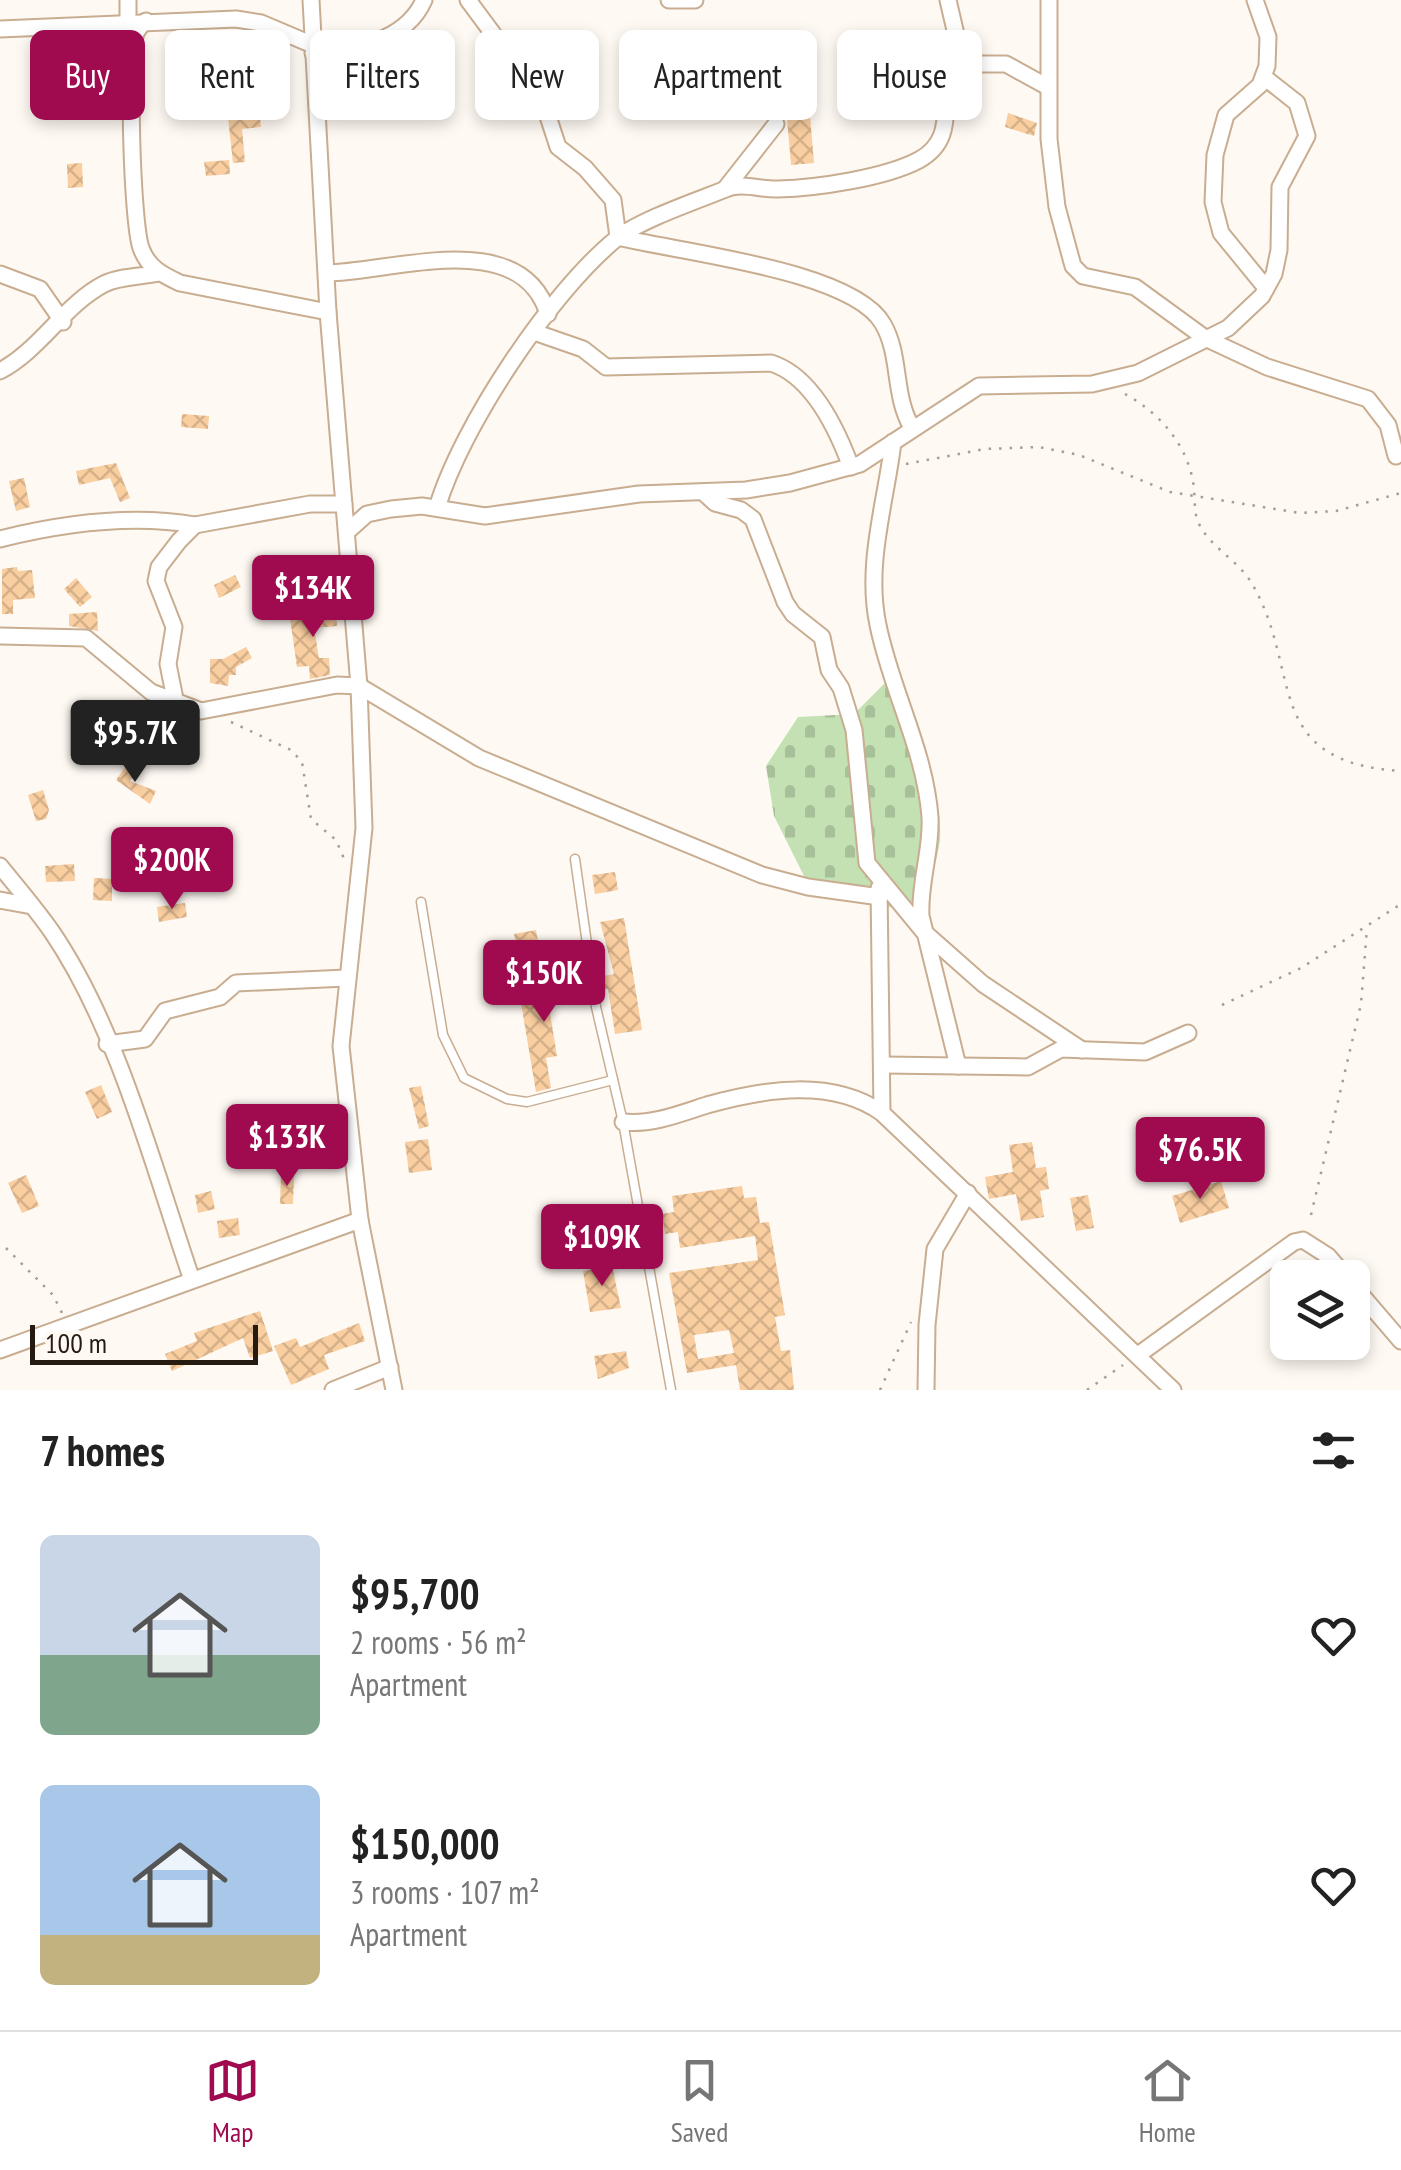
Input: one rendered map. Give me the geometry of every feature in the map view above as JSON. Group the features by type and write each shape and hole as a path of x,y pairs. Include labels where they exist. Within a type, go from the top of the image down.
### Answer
{"street":[{"path":"128,0 128,22"},
{"path":"311,0 312,30"},
{"path":"393,30 417,13 424,0"},
{"path":"468,0 543,101 558,148 585,168 613,200 618,238"},
{"path":"669,0 695,0"},
{"path":"948,0 955,30"},
{"path":"1048,0 1046,86 1056,207 1073,266 1083,276 1134,287 1205,338 1267,367 1368,400 1388,426 1396,456"},
{"path":"1255,0 1268,37 1264,77 1226,114 1215,155 1213,202 1221,232 1266,288"},
{"path":"0,29 249,20 310,48"},
{"path":"146,21 136,35 133,68 134,212 142,252 158,273"},
{"path":"982,62 1006,64 1046,86"},
{"path":"348,531 357,520 378,511 436,508 485,516 639,494 790,483 852,466 979,386 1092,384 1120,379 1205,338 1244,316 1266,288 1279,250 1280,187 1307,136 1297,102 1264,77"},
{"path":"317,120 328,312 359,686 364,828 341,1046 360,1220 394,1390"},
{"path":"436,508 464,442 534,332 618,238 725,189 806,187 917,161 939,142 947,120"},
{"path":"725,189 776,124"},
{"path":"618,238 733,259 852,296 884,324 901,409 912,426"},
{"path":"326,273 390,269 428,259 502,266 534,283 548,314"},
{"path":"0,371 34,349 108,282 158,273 225,294 328,312"},
{"path":"0,274 40,290 63,322"},
{"path":"534,332 584,349 606,367 771,364 784,368 806,388 834,428 852,466"},
{"path":"893,442 874,572 874,598 894,685 922,764 930,818 919,891 923,931 958,1066"},
{"path":"703,492 715,503 741,510 753,520 785,602 793,614 822,637 829,670 851,716 862,849 878,879 923,931 983,984 1082,1050"},
{"path":"0,540 70,525 125,520 195,525 310,504 344,504"},
{"path":"176,704 168,664 174,628 157,590 156,574 195,525"},
{"path":"0,636 94,642 139,683 176,704 201,711 337,685 359,686 479,758 762,875 880,898"},
{"path":"0,648 36,636"},
{"path":"0,866 32,906 72,968 125,1083 192,1280"},
{"path":"878,879 882,1113"},
{"path":"0,900 32,906"},
{"path":"107,1044 145,1039 165,1011 220,997 236,984 346,978"},
{"path":"883,1065 1028,1067 1062,1049 1145,1052 1188,1033"},
{"path":"622,1122 650,1122 714,1103 820,1089 852,1095 882,1113 1172,1390"},
{"path":"926,1390 926,1325 935,1248 968,1193"},
{"path":"0,1350 360,1220"},
{"path":"1138,1355 1294,1242 1303,1240 1331,1260"},
{"path":"1370,1305 1401,1342"},
{"path":"333,1390 390,1367"}],"lane":[{"path":"575,859 596,1007 622,1122 671,1390"},
{"path":"421,902 444,1036 464,1078 507,1099 527,1102 613,1080"}],"path":[{"path":"1121,391 1152,408 1172,433 1189,468 1205,532 1252,584 1294,716 1317,746 1332,755 1369,769 1401,771"},
{"path":"890,464 935,461 985,449 1038,447 1079,455 1142,484 1194,497 1300,514 1336,511 1401,493"},
{"path":"201,711 291,750 302,762 311,819 336,840 347,870"},
{"path":"1222,1004 1301,968 1401,904"},
{"path":"1311,1215 1360,1004 1367,928"},
{"path":"6,1248 53,1295 67,1324"},
{"path":"880,1390 916,1312"},
{"path":"1087,1390 1138,1355"}],"green space":[{"path":"887,681 908,712 926,756 937,802 940,840 927,893 915,901 882,909 860,896 809,886 774,816 766,766 798,717 854,714"}],"building":[{"path":"1008,113 1037,123 1034,136 1005,127"},
{"path":"228,120 260,120 261,127 242,129 245,162 233,163"},
{"path":"787,120 810,120 814,163 791,165"},
{"path":"229,160 230,174 206,176 204,162"},
{"path":"82,163 83,187 68,188 67,164"},
{"path":"182,414 209,416 208,429 181,427"},
{"path":"116,463 130,498 120,502 110,478 79,485 76,471"},
{"path":"24,478 30,507 16,511 9,481"},
{"path":"17,567 18,571 32,570 35,598 13,600 13,614 2,614 2,569"},
{"path":"235,575 241,587 219,598 214,585"},
{"path":"76,578 92,597 80,607 64,589"},
{"path":"335,601 337,626 314,628 319,658 329,658 330,675 310,679 309,666 297,667 290,618 323,613 322,602"},
{"path":"97,612 98,631 69,626 69,614"},
{"path":"246,647 252,658 236,667 236,675 229,675 228,686 210,683 210,659 223,659"},
{"path":"111,734 123,747 111,760 97,748"},
{"path":"126,766 136,772 130,781 156,791 150,804 116,780"},
{"path":"43,790 49,810 46,819 36,821 28,795"},
{"path":"180,862 207,864 206,884 179,882"},
{"path":"74,864 75,881 46,882 45,866"},
{"path":"615,872 618,890 595,894 592,875"},
{"path":"94,878 112,879 112,901 93,900"},
{"path":"185,903 187,917 159,922 157,907"},
{"path":"624,918 642,1030 615,1034 608,989 601,991 599,977 614,974 600,922"},
{"path":"536,930 542,965 520,969 514,934"},
{"path":"584,979 586,993 548,1001 557,1056 546,1058 551,1088 536,1092 519,991"},
{"path":"101,1085 112,1112 97,1119 85,1092"},
{"path":"421,1086 429,1126 419,1129 409,1088"},
{"path":"428,1139 432,1170 409,1173 405,1142"},
{"path":"1032,1142 1036,1168 1046,1167 1049,1189 1040,1191 1044,1217 1021,1221 1016,1194 989,1199 985,1177 1013,1172 1009,1145"},
{"path":"281,1174 294,1174 293,1204 280,1204"},
{"path":"26,1175 39,1206 22,1213 8,1183"},
{"path":"1221,1181 1229,1208 1180,1223 1172,1196"},
{"path":"742,1186 744,1198 756,1197 760,1223 769,1222 785,1315 775,1317 781,1351 790,1350 794,1390 740,1390 736,1365 687,1373 669,1273 758,1260 755,1236 680,1248 678,1232 665,1234 662,1214 674,1212 672,1196","holes":["729,1330 734,1353 698,1359 694,1335"]},
{"path":"211,1191 215,1209 198,1213 195,1195"},
{"path":"1088,1195 1094,1228 1076,1231 1070,1198"},
{"path":"238,1218 240,1235 219,1238 217,1221"},
{"path":"606,1218 608,1232 578,1242 575,1222"},
{"path":"612,1266 621,1308 590,1312 583,1271"},
{"path":"260,1311 273,1351 250,1358 243,1338 172,1371 165,1354 197,1341 194,1333"},
{"path":"359,1323 365,1341 324,1355 329,1369 291,1385 274,1346 296,1338 300,1347"},
{"path":"626,1351 629,1368 598,1379 594,1356"}]}
